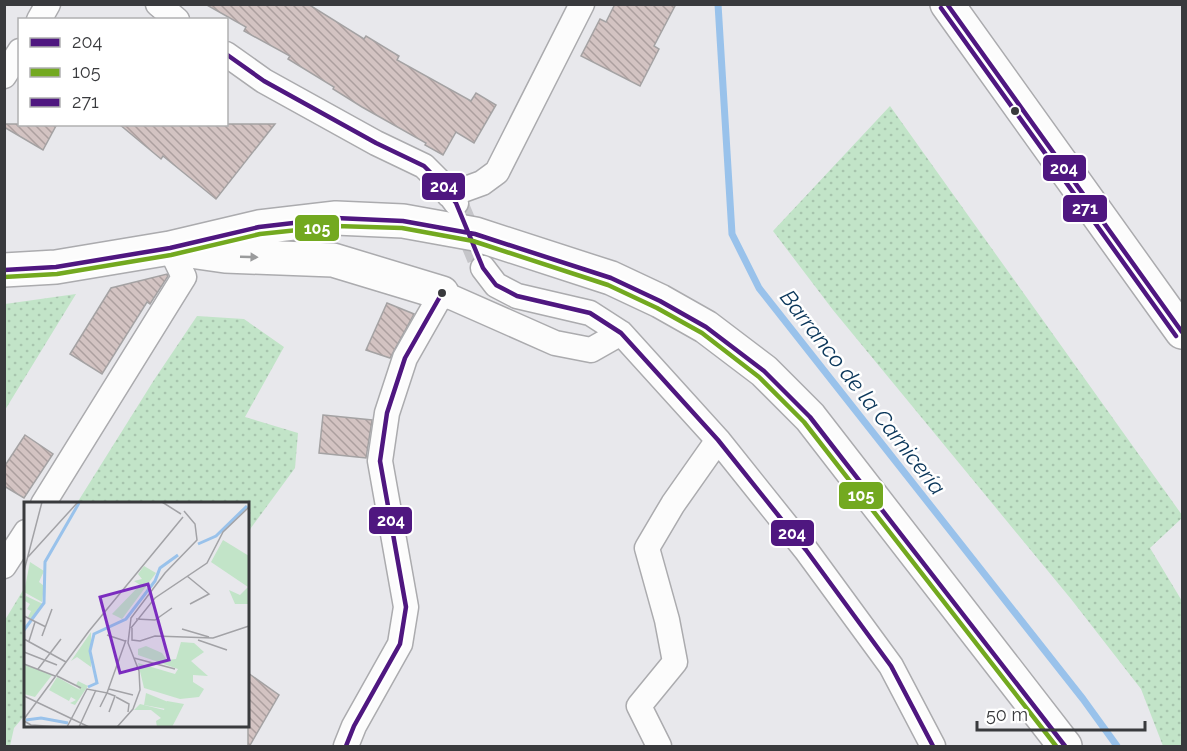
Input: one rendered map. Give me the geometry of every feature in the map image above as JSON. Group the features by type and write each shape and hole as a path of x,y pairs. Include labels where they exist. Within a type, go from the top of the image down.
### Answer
{"main road":[{"path":"947,4 1182,332"},
{"path":"4,270 56,267 170,249 270,226 336,218 403,221 475,234 611,278 660,301 706,327 764,371 810,417 1065,747"},
{"path":"170,249 225,256 333,261 442,293"}],"street":[{"path":"40,18 48,4"},
{"path":"158,4 175,18"},
{"path":"228,55 264,81 376,143 424,166 453,199 497,172 582,4"},
{"path":"4,76 18,54"},
{"path":"44,502 184,277 170,249"},
{"path":"483,268 496,285 517,296 590,313 621,333 718,440 806,550 891,666 933,747"},
{"path":"346,747 354,726 400,644 406,607 380,461 387,413 405,358 442,293 555,343 591,350 621,333"},
{"path":"659,747 639,706 675,662 667,620 647,548 673,504 718,440"},
{"path":"4,566 24,535"}],"green space":[{"path":"890,106 1182,515 1182,518 1150,548 1182,601 1182,746 1163,746 1141,689 1071,599 833,310 773,231"},
{"path":"76,294 5,410 5,304"},
{"path":"197,316 244,319 284,347 245,417 298,433 295,468 249,531 249,502 78,502"},
{"path":"24,589 24,716 14,728 10,746 5,746 5,620"}],"building":[{"path":"205,4 308,4 364,39 366,36 399,56 397,60 471,101 476,93 496,105 474,143 456,132 443,155 333,89 334,87 288,59 290,56 244,31 246,27"},
{"path":"615,4 676,4 654,46 659,49 640,86 581,56 600,19 606,22"},
{"path":"4,124 56,126 43,150 4,127"},
{"path":"275,124 216,199 163,156 161,159 121,126"},
{"path":"167,274 168,276 150,304 147,302 102,374 70,354 111,288"},
{"path":"387,303 414,314 390,358 366,350"},
{"path":"323,415 372,420 366,458 319,453"},
{"path":"25,435 53,454 24,498 4,486 4,467"},
{"path":"249,674 279,695 248,747 249,727"}],"waterway":[{"name":"Barranco de la Carnicería","path":"718,4 732,234 759,288 1083,699 1117,746"}],"tunnel":[{"path":"456,203 483,268"}],"transit line":[{"name":"204","path":"947,4 1182,332"},
{"name":"271","path":"941,8 1176,336"},
{"name":"204","path":"228,55 264,81 376,143 424,166 442,184 456,203 483,268 496,285 517,296 590,313 621,333 718,440 806,550 891,666 933,746"},
{"name":"204","path":"4,270 56,267 170,248 259,227 336,218 403,221 475,234 611,278 660,301 706,327 764,371 810,417 1065,746"},
{"name":"105","path":"4,277 57,274 171,255 260,234 336,226 402,228 473,241 608,285 657,308 702,333 759,377 804,422 1056,746"},
{"name":"204","path":"346,746 354,726 400,644 406,607 380,461 387,413 405,358 442,293"}]}
